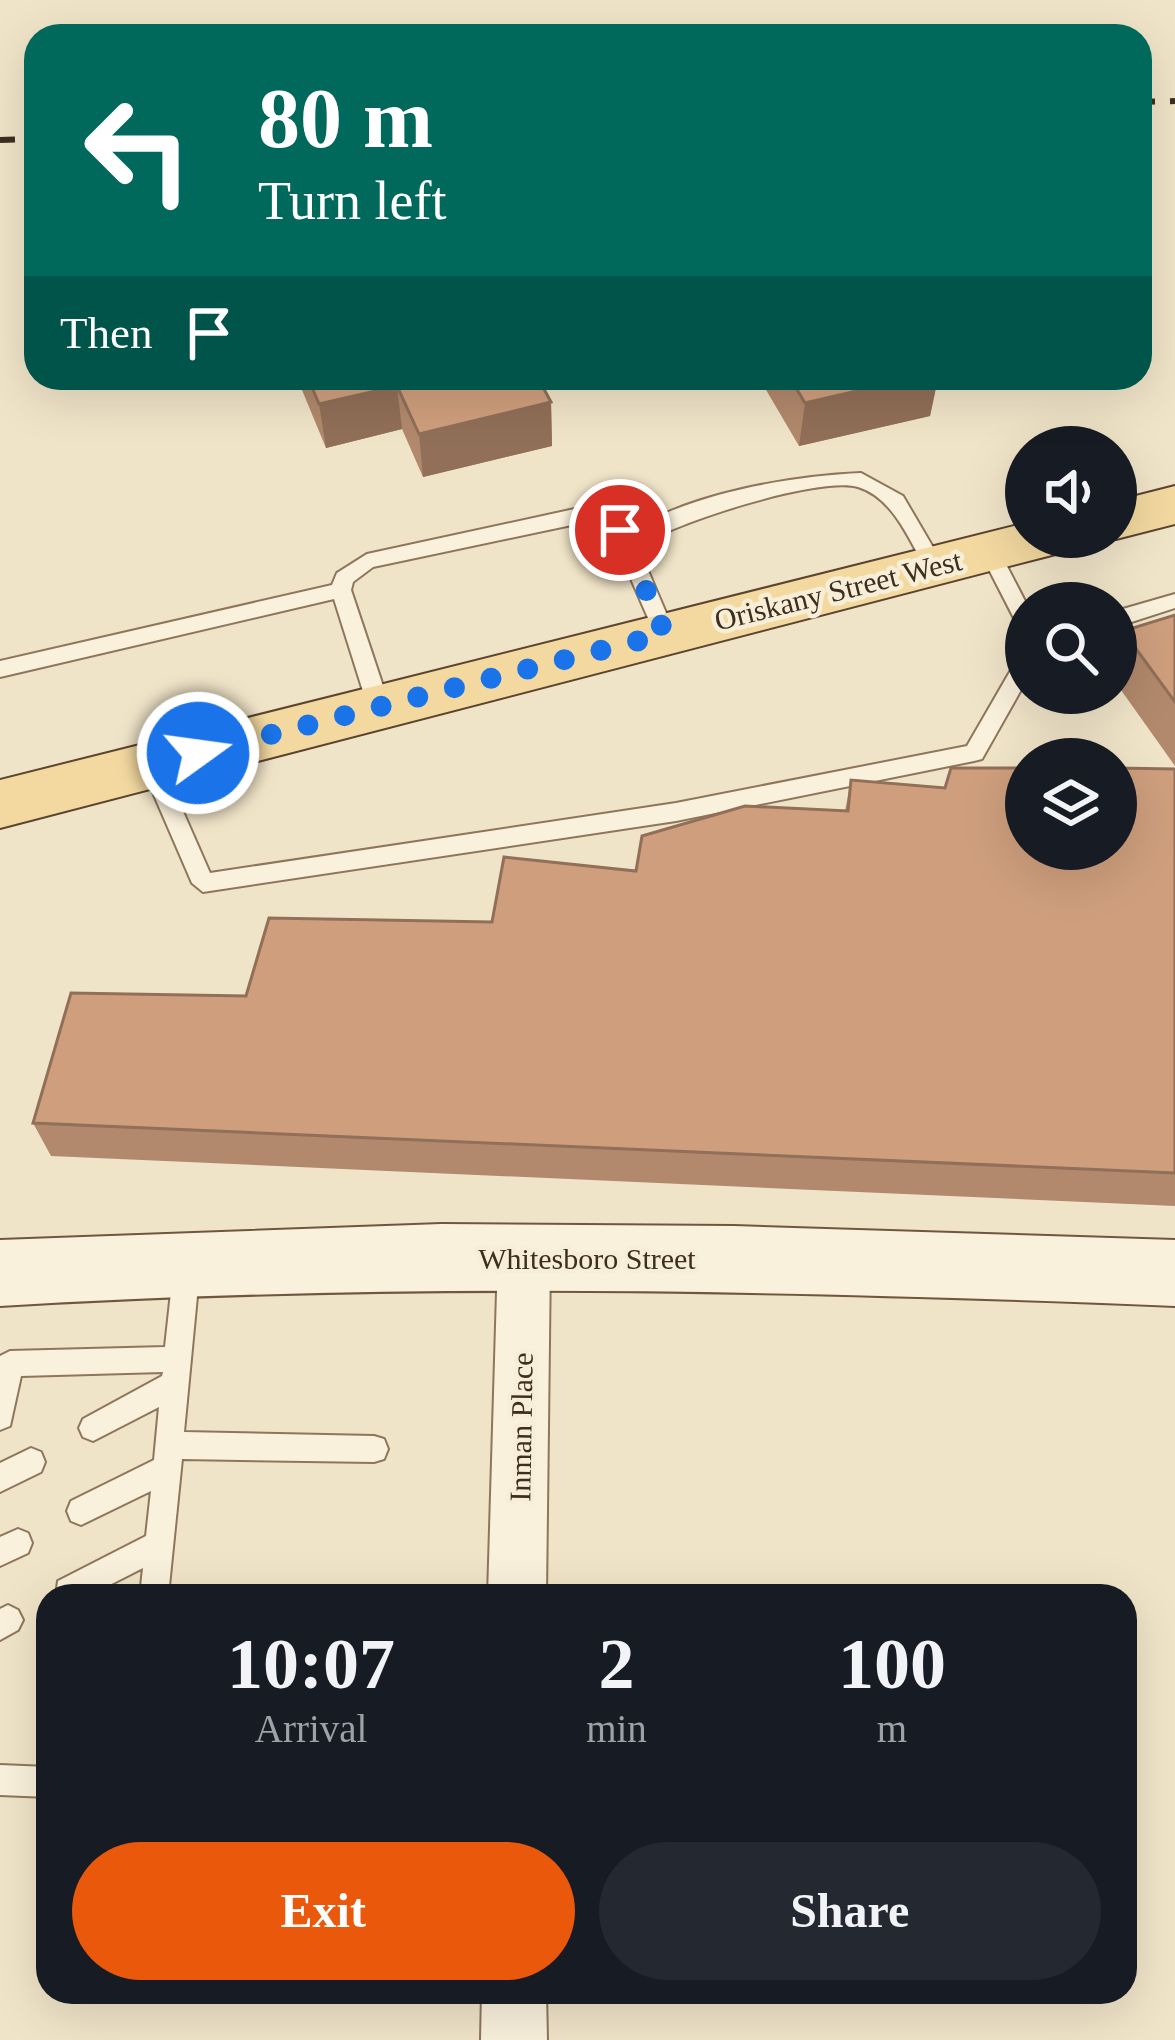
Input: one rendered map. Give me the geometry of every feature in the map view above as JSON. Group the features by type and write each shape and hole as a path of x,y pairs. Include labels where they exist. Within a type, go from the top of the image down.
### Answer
{"main road":[{"path":"1137,515 1175,505"},
{"name":"Oriskany Street West","path":"0,804 1005,548"}],"street":[{"name":"Whitesboro Street","path":"0,1273 187,1262 801,1257 1175,1274"},
{"name":"Inman Place","path":"518,1584 524,1258"},
{"path":"514,2004 514,2040"}],"lane":[{"path":"627,545 641,531 671,518 768,494 862,480 896,501 934,566"},
{"path":"379,707 341,590 344,578 367,561 593,512 614,520 665,634"},
{"path":"990,552 1005,582"},
{"path":"0,669 341,590"},
{"path":"1137,613 1175,601"},
{"path":"152,765 202,883 676,812 974,754 1005,699"},
{"path":"155,1584 187,1262"},
{"path":"0,1418 10,1364 176,1372"},
{"path":"93,1428 176,1372"},
{"path":"81,1511 168,1456 374,1449"},
{"path":"0,1478 31,1462"},
{"path":"82,1584 159,1544"},
{"path":"0,1780 36,1782"}],"building":[{"path":"313,390 380,390 319,404"},
{"path":"399,390 544,390 551,402 419,434"},
{"path":"797,390 861,390 805,403"},
{"path":"1175,615 1175,702 1137,650 1137,627"},
{"path":"951,768 1005,768 1005,870 1137,870 1137,768 1175,769 1175,1173 33,1123 71,993 246,996 269,918 492,922 504,857 636,871 642,836 745,806 848,811 851,780 945,788"}],"railway":[{"path":"1152,102 1175,101"},
{"path":"0,140 24,139"}],"route":[{"path":"198,753 665,634 620,530"}]}
